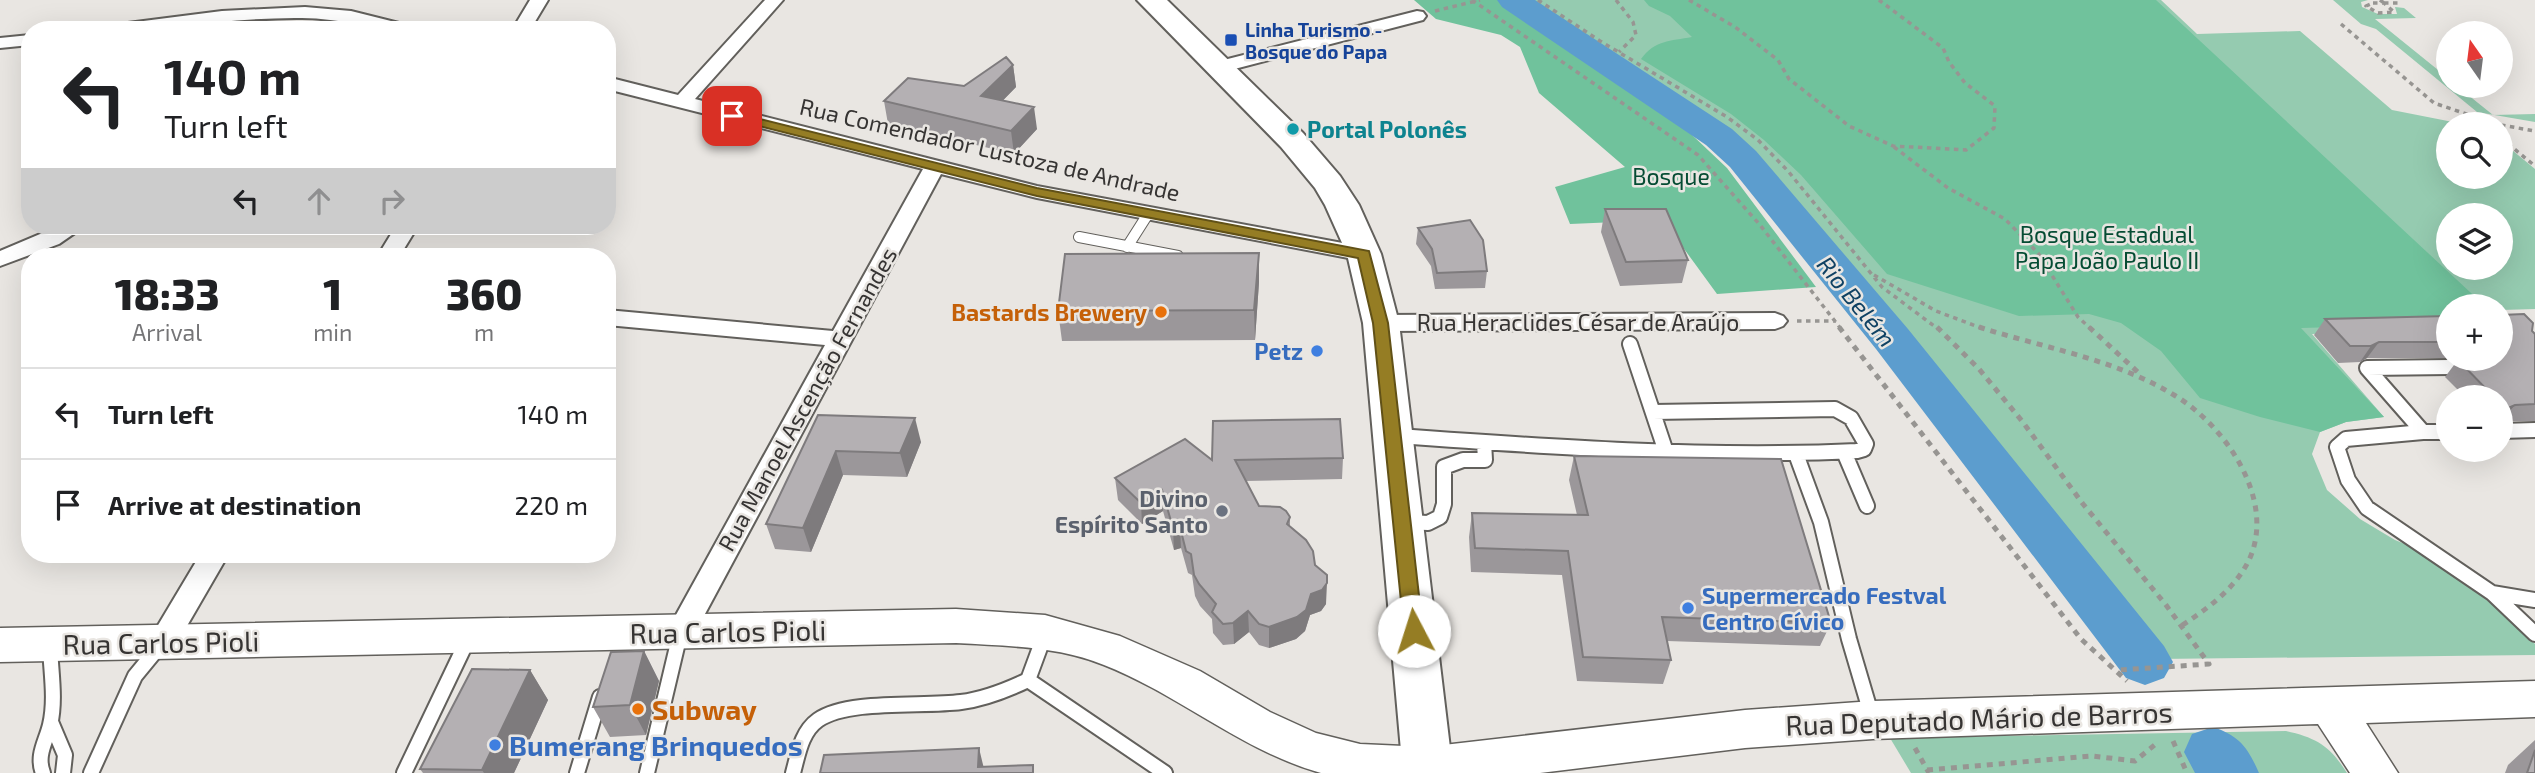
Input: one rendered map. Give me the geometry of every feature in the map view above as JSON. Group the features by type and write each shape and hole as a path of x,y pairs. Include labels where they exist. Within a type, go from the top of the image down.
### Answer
{"main road":[{"path":"1151,0 1292,140 1328,183 1342,205 1364,254 1381,323 1404,522 1427,770"},
{"name":"Rua Carlos Pioli","path":"0,645 470,636 618,639 681,632 956,626 1045,632 1120,653 1185,684 1254,725 1308,750 1360,764 1427,770"},
{"name":"Rua Deputado Mário de Barros","path":"1427,770 1745,729 1873,720 2535,699"},
{"path":"2329,705 2375,773"}],"street":[{"path":"526,21 539,0"},
{"path":"681,103 774,0"},
{"path":"202,21 236,16 303,13 355,17 370,21"},
{"path":"1219,67 1417,16"},
{"path":"0,43 21,41"},
{"name":"Rua Comendador Lustoza de Andrade","path":"616,85 1037,192 1364,254"},
{"name":"Rua Manoel Ascenção Fernandes","path":"681,632 934,167"},
{"path":"28,248 58,235"},
{"path":"0,259 21,251"},
{"path":"616,318 840,339"},
{"name":"Rua Heraclides César de Araújo","path":"1381,323 1775,321"},
{"path":"163,642 209,563"}],"lane":[{"path":"1127,247 1148,214"},
{"path":"1079,237 1188,258"},
{"path":"1630,344 1665,449"},
{"path":"2423,432 2367,368 2436,367"},
{"path":"1394,436 1796,454 1844,452 1864,449 1866,444 1855,419 1847,412 1835,409 1653,412"},
{"path":"2513,431 2535,430"},
{"path":"2436,432 2346,439 2337,447 2352,492 2367,508 2492,593 2535,634"},
{"path":"1404,522 1427,523 1440,517 1443,510 1442,469 1447,461 1455,458 1485,460 1484,442"},
{"path":"1844,452 1867,506"},
{"path":"1796,454 1821,522 1849,639 1873,720"},
{"path":"2492,593 2535,600"},
{"path":"647,773 681,632"},
{"path":"793,773 802,740 818,719 848,710 959,702 988,697 1028,680 1045,632"},
{"path":"404,773 470,636"},
{"path":"91,773 135,676 163,642"},
{"path":"43,773 39,766 39,756 51,722 50,644"},
{"path":"1028,680 1165,773"},
{"path":"576,773 604,684"},
{"path":"51,722 65,755 63,773"}],"path":[{"path":"1417,16 1475,1 1698,155 1760,225 1836,321 2081,639 2118,670 2209,664 1979,369 1933,323 1882,287 1788,171 1758,140 1727,117 1538,0"},
{"path":"1616,0 1633,22 1636,35 1619,52"},
{"path":"1689,0 1735,27 1778,61 1788,79 1849,126 1893,146 1948,188 2005,219 2038,253 2078,317 2146,379"},
{"path":"1880,0 1943,48 1949,62 1965,83 1995,106 1994,128 1966,149 1893,146"},
{"path":"2382,1 2394,12 2378,13 2366,6 2382,1 2398,3"},
{"path":"2341,24 2434,103 2459,112"},
{"path":"2513,127 2535,131"},
{"path":"2513,148 2535,166"},
{"path":"1870,273 1924,306 1958,320 2110,363 2146,379 2192,408 2223,439 2236,454 2250,484 2258,517 2244,572 2212,605 2181,626"},
{"path":"1775,321 1836,321"},
{"path":"2169,734 2187,773"},
{"path":"1912,744 1928,771 2092,755 2135,761 2160,741"}],"green space":[{"name":"Bosque","path":"1414,0 1502,0 1672,116 1727,168 1816,287 1717,294 1663,220 1570,224 1555,187 1625,167 1539,93 1520,47 1501,35 1436,19"},
{"name":"Bosque Estadual Papa João Paulo II","path":"1524,0 2161,0 2197,34 2300,31 2392,110 2436,119 2436,189 2513,189 2513,151 2535,169 2535,309 2513,310 2513,294 2436,294 2436,331 2312,334 2384,417 2346,422 2320,432 2312,454 2327,490 2360,519 2395,540 2430,554 2503,609 2535,644 2535,655 2157,659 1759,163 1726,135"},
{"path":"1644,0 2156,0 2436,260 2436,280 2457,280 2472,294 2436,294 2436,324 2301,328 2384,417 2346,422 2320,432 2200,398 2161,351 2121,323 2089,314 2019,316 1887,274 1801,175 1764,140 1731,114 1641,59 1657,45 1692,37 1670,16 1649,6"},
{"path":"2333,0 2368,0 2361,2 2362,7 2378,14 2397,14 2395,7 2404,8 2416,18 2375,19 2436,68 2436,78 2376,29 2361,24"},
{"path":"2460,98 2472,98 2489,112 2477,112"},
{"path":"2535,114 2535,122 2513,118 2513,115"},
{"path":"2286,731 2322,744 2347,773 1911,773 1890,738"}],"building":[{"path":"1006,57 1013,65 981,96 1034,107 1011,131 884,101 908,78 964,86"},
{"path":"1605,209 1666,209 1688,260 1626,262"},
{"path":"1470,220 1483,240 1487,271 1437,273 1432,249 1418,228"},
{"path":"1259,253 1254,310 1058,311 1065,254"},
{"path":"2513,314 2524,314 2533,323 2535,404 2513,406 2513,385 2482,385 2469,371 2513,371"},
{"path":"2436,316 2436,342 2379,342 2371,346 2350,346 2325,319"},
{"path":"818,415 915,418 900,453 836,451 803,528 766,524"},
{"path":"1340,419 1343,458 1235,460 1259,506 1280,507 1286,511 1290,517 1287,524 1306,540 1313,551 1315,565 1327,575 1327,583 1322,590 1311,594 1306,610 1297,617 1269,627 1259,624 1248,611 1233,623 1223,624 1212,612 1216,604 1194,575 1191,554 1186,551 1180,527 1173,528 1162,490 1141,503 1115,478 1185,439 1212,460 1213,421"},
{"name":"Supermercado Festval Centro Cívico","path":"1574,456 1781,459 1831,623 1662,617 1671,660 1583,657 1568,551 1475,548 1472,513 1588,515"},
{"path":"644,651 630,705 593,707 611,652"},
{"path":"472,669 530,670 482,770 420,769"},
{"path":"979,748 978,767 1033,765 1033,773 820,773 824,755"},
{"path":"2535,750 2535,773 2527,773"}],"waterway":[{"name":"Rio Belém","path":"1513,0 1719,137 1743,159 1892,339 2145,662"},
{"name":"Rio Belém","path":"2213,752 2230,773"}],"place":[{"name":"Linha Turismo - Bosque do Papa","path":"1231,40"},
{"name":"Portal Polonês","path":"1293,129"},
{"name":"Bastards Brewery","path":"1161,312"},
{"name":"Petz","path":"1317,351"},
{"name":"Divino Espírito Santo","path":"1222,511"},
{"name":"Supermercado Festval Centro Cívico","path":"1688,608"},
{"name":"Subway","path":"638,709"},
{"name":"Bumerang Brinquedos","path":"495,745"}],"route":[{"path":"732,116 1037,192 1364,254 1381,323 1414,631"}]}
